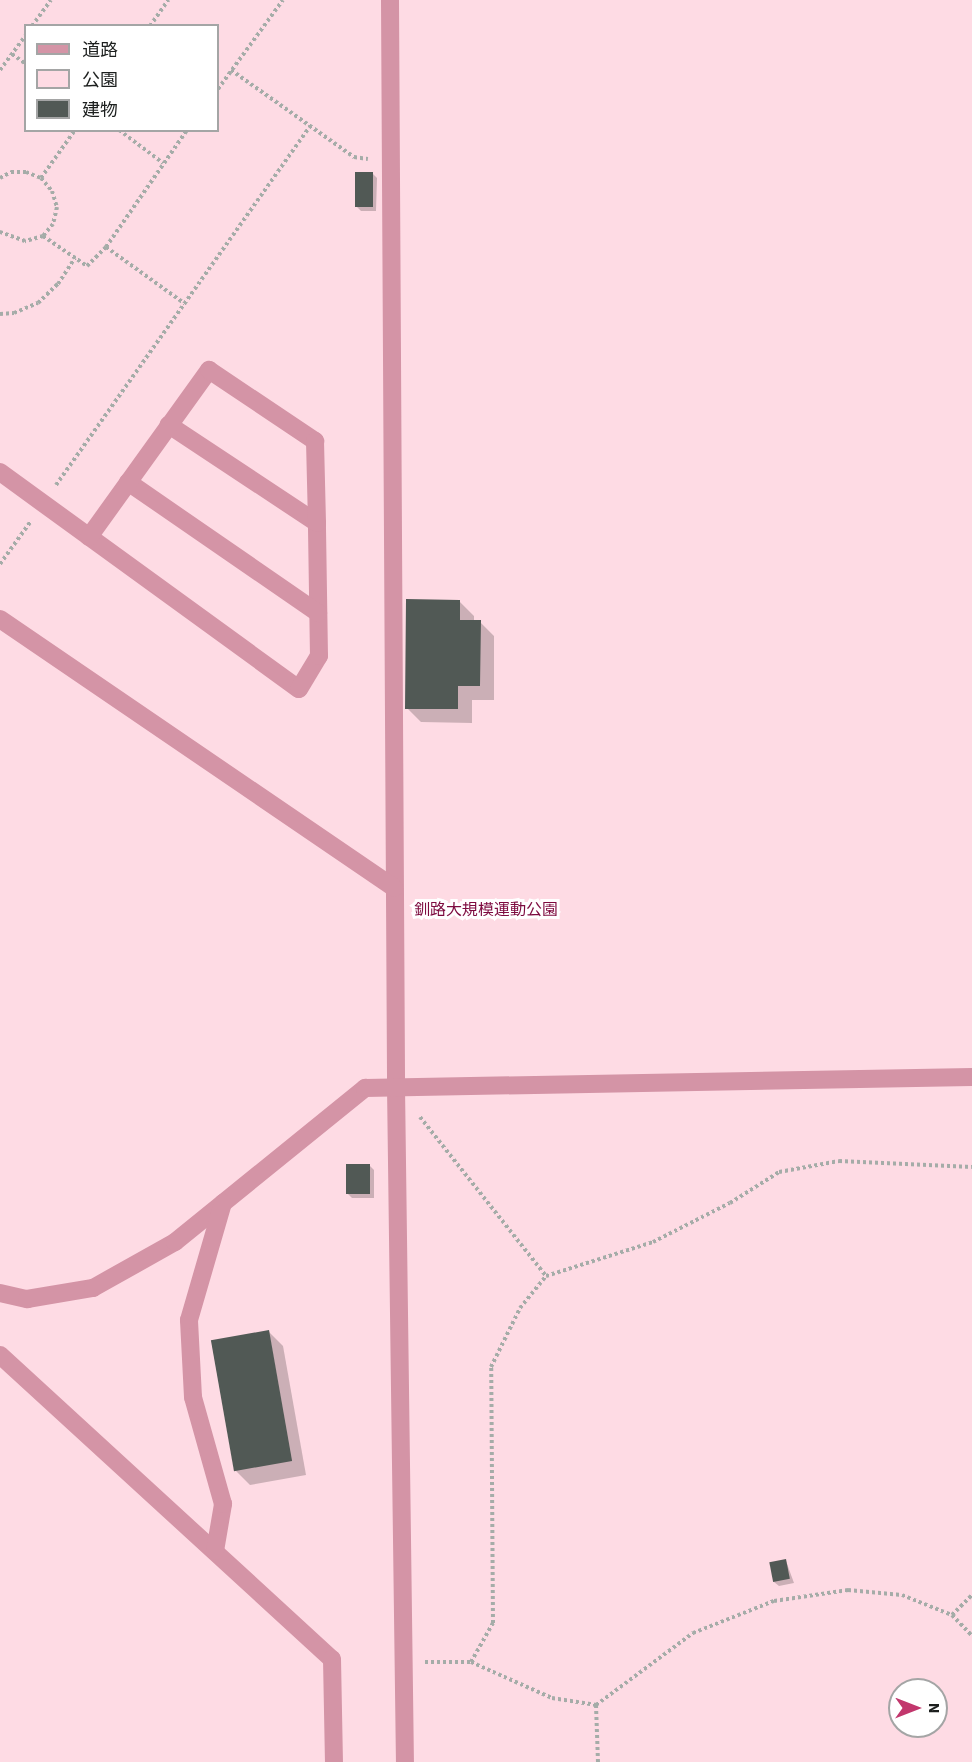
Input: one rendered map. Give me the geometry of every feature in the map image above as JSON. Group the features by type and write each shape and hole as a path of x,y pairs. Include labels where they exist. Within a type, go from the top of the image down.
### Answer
{"street":[{"path":"390,0 394,888 405,1762"},
{"path":"0,472 89,537 299,689 319,656 315,441 209,370 89,537"},
{"path":"169,425 317,523"},
{"path":"128,482 318,613"},
{"path":"0,619 394,888"},
{"path":"0,1293 27,1299 93,1288 175,1242 365,1088 972,1077"},
{"path":"215,1551 223,1504 194,1397 189,1320 223,1203"},
{"path":"0,1355 332,1659 334,1762"}],"path":[{"path":"33,24 51,0"},
{"path":"151,24 168,0"},
{"path":"219,88 283,0"},
{"path":"0,70 24,38"},
{"path":"12,54 24,63"},
{"path":"231,70 354,157 390,162"},
{"path":"0,564 310,126"},
{"path":"41,178 74,132"},
{"path":"121,132 163,163"},
{"path":"43,236 87,266 106,247 186,132"},
{"path":"0,178 11,172 26,172 41,178 52,191 57,207 53,224 43,236 26,241 8,238 0,232"},
{"path":"106,247 185,304"},
{"path":"0,314 14,313 38,303 58,284 75,258"},
{"path":"396,1087 546,1276"},
{"path":"471,1662 493,1623 490,1367 520,1308 546,1276 653,1242 730,1203 779,1172 839,1161 972,1167"},
{"path":"404,1661 471,1662 552,1698 596,1705 693,1633 774,1600 848,1590 902,1595 952,1616 972,1636"},
{"path":"952,1616 972,1595"},
{"path":"596,1705 598,1762"}],"green space":[{"name":"釧路大規模運動公園","path":"0,0 972,0 972,1762 0,1762"}],"building":[{"path":"355,172 373,172 373,207 355,207"},
{"path":"406,599 460,600 460,620 481,620 480,686 458,686 458,709 405,709"},
{"path":"346,1164 370,1164 370,1194 346,1194"},
{"path":"269,1330 292,1461 234,1471 211,1340"},
{"path":"786,1559 790,1579 773,1582 769,1562"}]}
